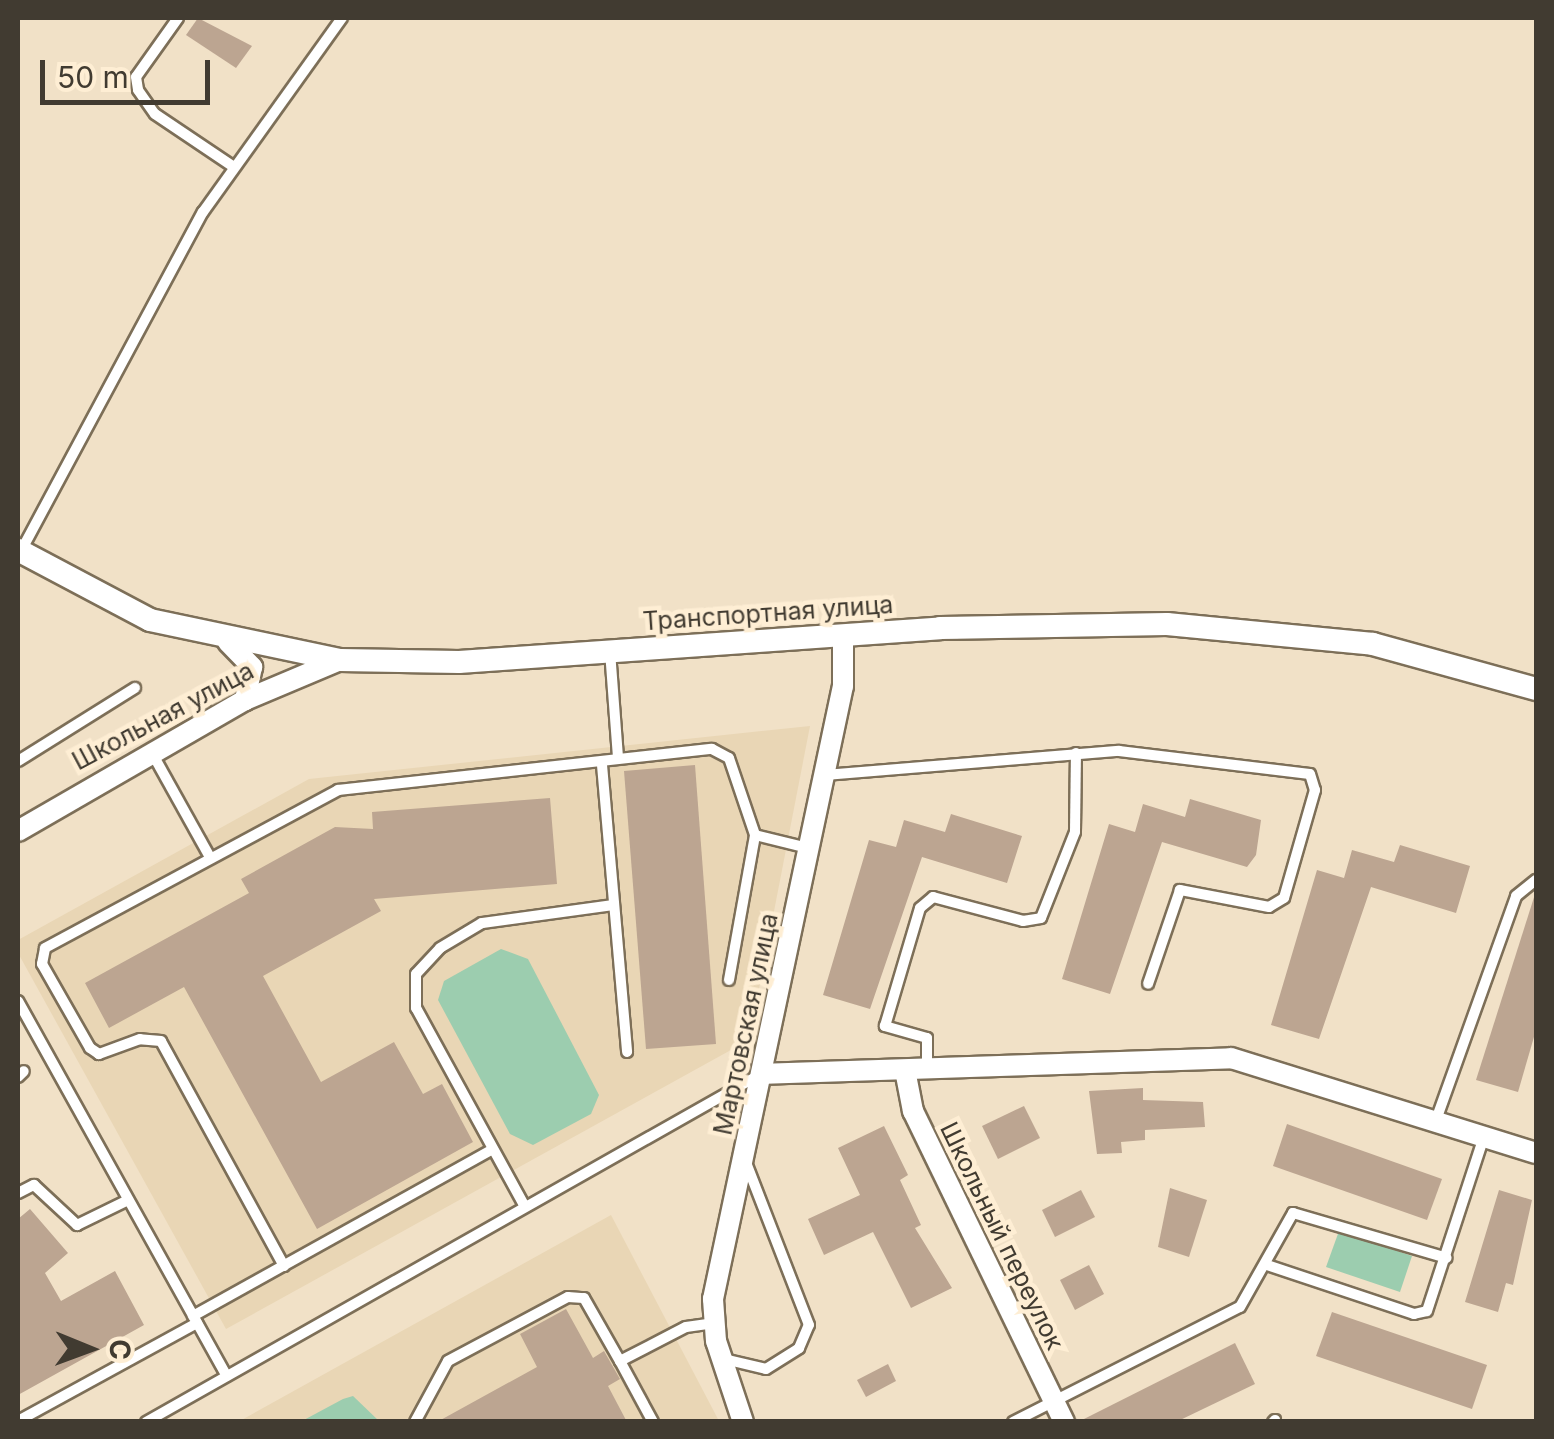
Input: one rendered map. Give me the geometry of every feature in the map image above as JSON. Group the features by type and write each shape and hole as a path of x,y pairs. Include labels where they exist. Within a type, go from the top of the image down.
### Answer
{"street":[{"name":"Транспортная улица","path":"19,551 137,614 228,642 340,660 610,651 843,635 1224,626 1373,644 1536,688"},
{"name":"Мартовская улица","path":"742,1422 712,1324 845,676 843,635"},
{"path":"228,642 252,667 245,700"},
{"name":"Школьная улица","path":"18,831 245,700 340,660"},
{"path":"761,1074 1231,1058 1536,1153"},
{"name":"Школьный переулок","path":"905,1070 913,1111 1064,1422"}],"lane":[{"path":"178,18 136,77 138,90 155,114 234,167"},
{"path":"19,551 234,167 342,18"},
{"path":"610,651 618,757"},
{"path":"18,761 135,688"},
{"path":"151,751 210,857"},
{"path":"284,1266 161,1041 140,1039 99,1054 42,964 45,948 338,790 602,765 618,757 722,751 755,834 729,980"},
{"path":"824,775 1076,753 1180,752 1302,771 1314,781 1284,898 1269,907 1180,890 1148,984"},
{"path":"927,1069 927,1038 885,1026 920,908 933,898 1023,921 1041,918 1074,832 1076,753"},
{"path":"602,765 626,1052"},
{"path":"755,834 809,848"},
{"path":"1436,1120 1516,896 1536,880"},
{"path":"524,1205 416,1008 416,974 440,948 482,923 614,905"},
{"path":"18,1002 227,1376"},
{"path":"146,1422 761,1074"},
{"path":"1267,1265 1420,1314 1432,1304 1484,1136"},
{"path":"18,1422 493,1149"},
{"path":"721,1357 748,1371 766,1369 799,1348 809,1325 744,1154"},
{"path":"18,1192 34,1185 77,1225 128,1200"},
{"path":"1013,1422 1223,1319 1250,1296 1284,1222 1307,1212 1446,1258"},
{"path":"415,1422 448,1361 575,1295 620,1361 653,1422"},
{"path":"620,1361 686,1327 712,1324"}],"shaded area":[{"path":"810,726 749,1040 226,1329 18,953 18,940 309,779"},
{"path":"611,1215 719,1421 238,1422"}],"green space":[{"path":"501,949 528,959 599,1095 591,1114 533,1145 510,1134 438,1000 444,981"},
{"path":"1339,1231 1412,1256 1400,1292 1326,1267"},
{"path":"353,1396 379,1421 302,1421 343,1399"}],"building":[{"path":"198,18 252,46 236,68 186,35"},
{"path":"695,765 716,1044 646,1049 624,771"},
{"path":"550,798 557,884 374,899 381,911 263,976 321,1082 394,1042 423,1094 442,1084 473,1142 317,1229 184,987 109,1028 85,983 249,893 241,879 335,827 373,829 372,812"},
{"path":"1190,799 1261,820 1256,855 1247,867 1162,842 1110,994 1062,979 1109,824 1135,832 1143,804 1185,817"},
{"path":"951,814 1022,836 1007,883 922,857 870,1009 823,995 869,840 896,847 904,820 945,832"},
{"path":"1400,845 1470,866 1456,913 1371,887 1319,1039 1271,1025 1317,870 1344,878 1352,850 1394,862"},
{"path":"1536,891 1536,1030 1518,1092 1476,1080"},
{"path":"1143,1088 1143,1100 1203,1102 1205,1127 1145,1130 1145,1140 1121,1142 1122,1153 1097,1154 1089,1091"},
{"path":"1024,1106 1040,1138 998,1159 982,1126"},
{"path":"1287,1124 1442,1179 1427,1220 1273,1166"},
{"path":"884,1126 908,1175 900,1180 921,1225 915,1228 952,1288 911,1308 873,1232 824,1255 808,1219 860,1195 838,1148"},
{"path":"1170,1188 1207,1200 1189,1257 1158,1247"},
{"path":"1081,1190 1095,1217 1055,1237 1042,1210"},
{"path":"1499,1190 1532,1200 1513,1285 1506,1283 1498,1312 1465,1302"},
{"path":"30,1209 68,1253 45,1273 61,1301 115,1271 144,1325 18,1395 18,1219"},
{"path":"1089,1265 1104,1294 1075,1310 1060,1280"},
{"path":"566,1309 593,1358 604,1351 620,1379 608,1386 627,1422 437,1422 537,1367 520,1334"},
{"path":"1332,1312 1487,1365 1472,1409 1316,1356"},
{"path":"1235,1343 1255,1384 1176,1422 1078,1422"},
{"path":"888,1364 896,1381 866,1397 857,1380"}]}
